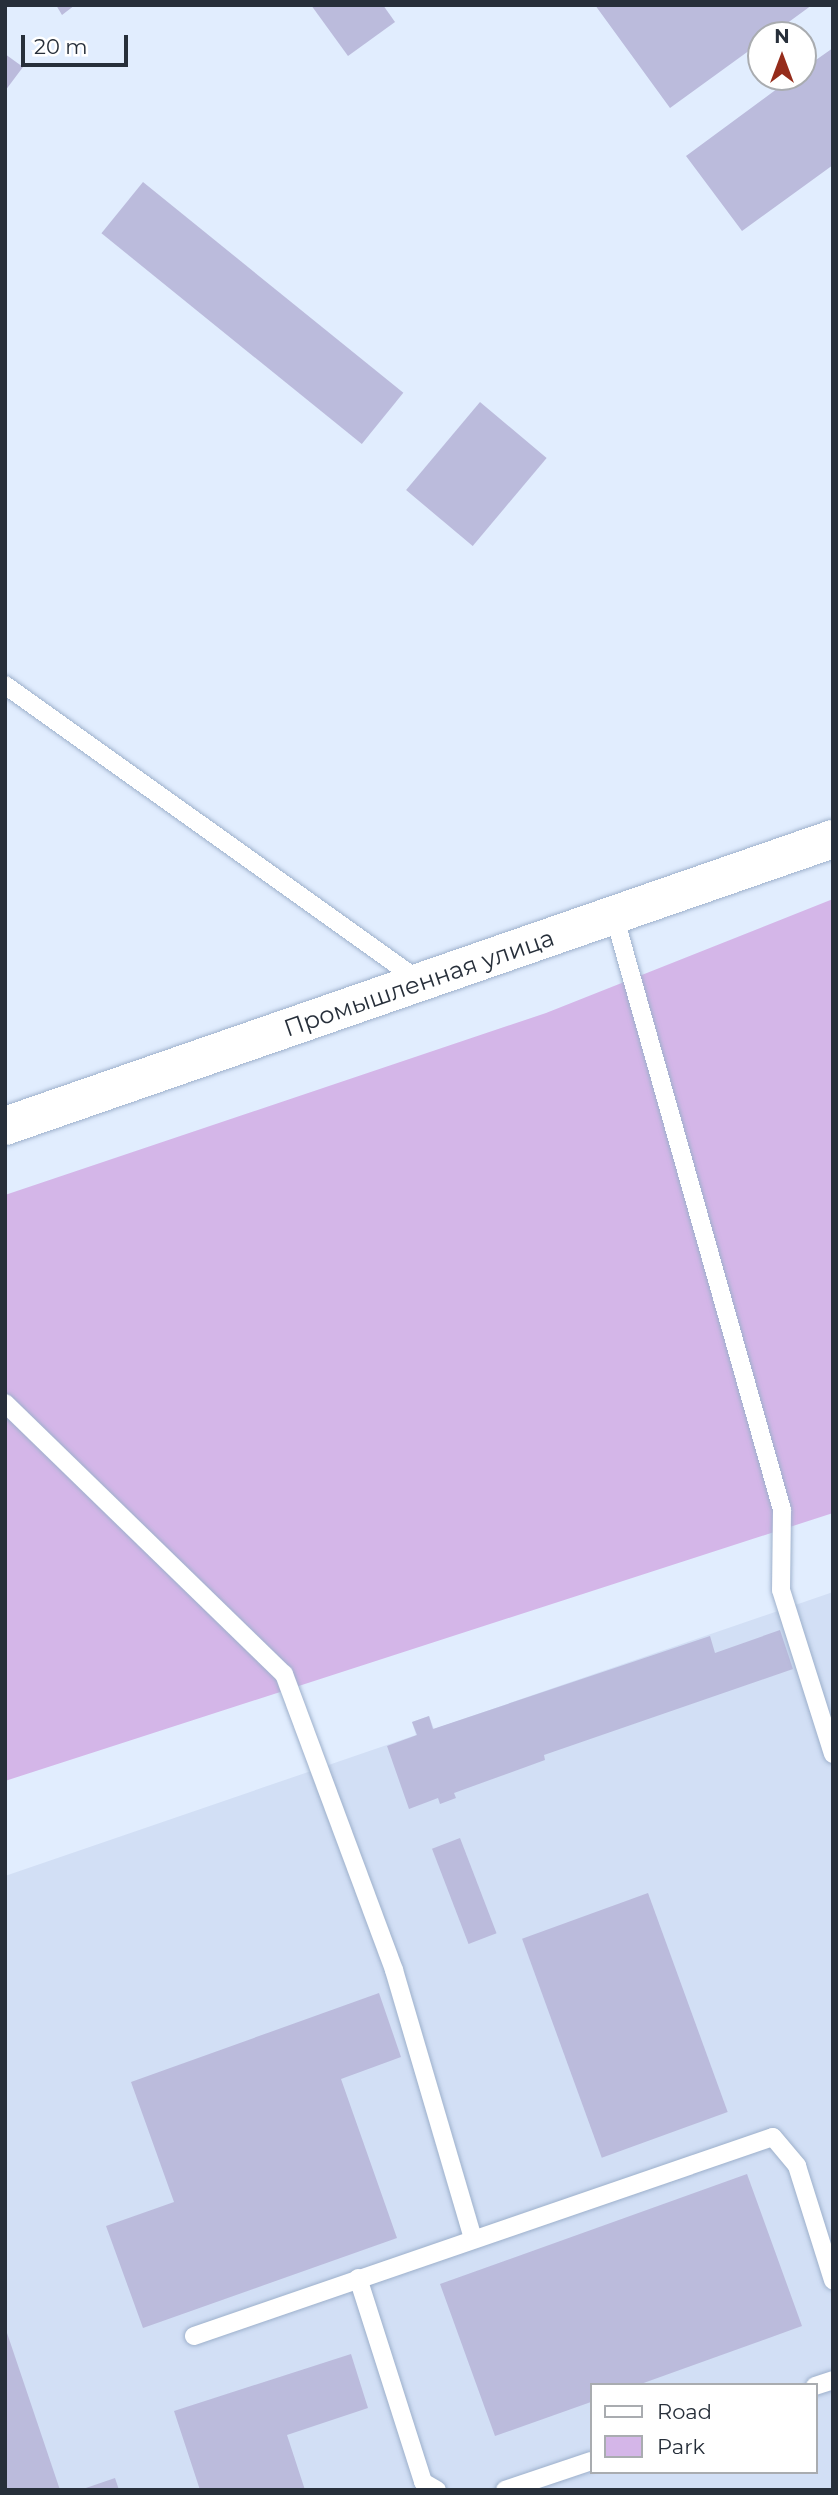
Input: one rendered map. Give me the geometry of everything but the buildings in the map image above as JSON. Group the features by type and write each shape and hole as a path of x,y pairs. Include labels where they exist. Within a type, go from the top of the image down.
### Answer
{"street":[{"name":"Промышленная улица","path":"5,1126 833,839"}],"lane":[{"path":"5,685 421,982"},
{"path":"614,915 782,1510 781,1590 833,1755"},
{"path":"5,1403 284,1674 394,1970 473,2238"},
{"path":"194,2336 773,2137 797,2166 833,2280"},
{"path":"359,2278 423,2482 437,2490"},
{"path":"505,2490 590,2461"}],"shaded area":[{"path":"833,1592 833,2490 5,2490 5,1876 416,1735 412,1722 429,1716 434,1729"}],"green space":[{"path":"833,899 833,1513 5,1781 5,1195 546,1013"}]}
